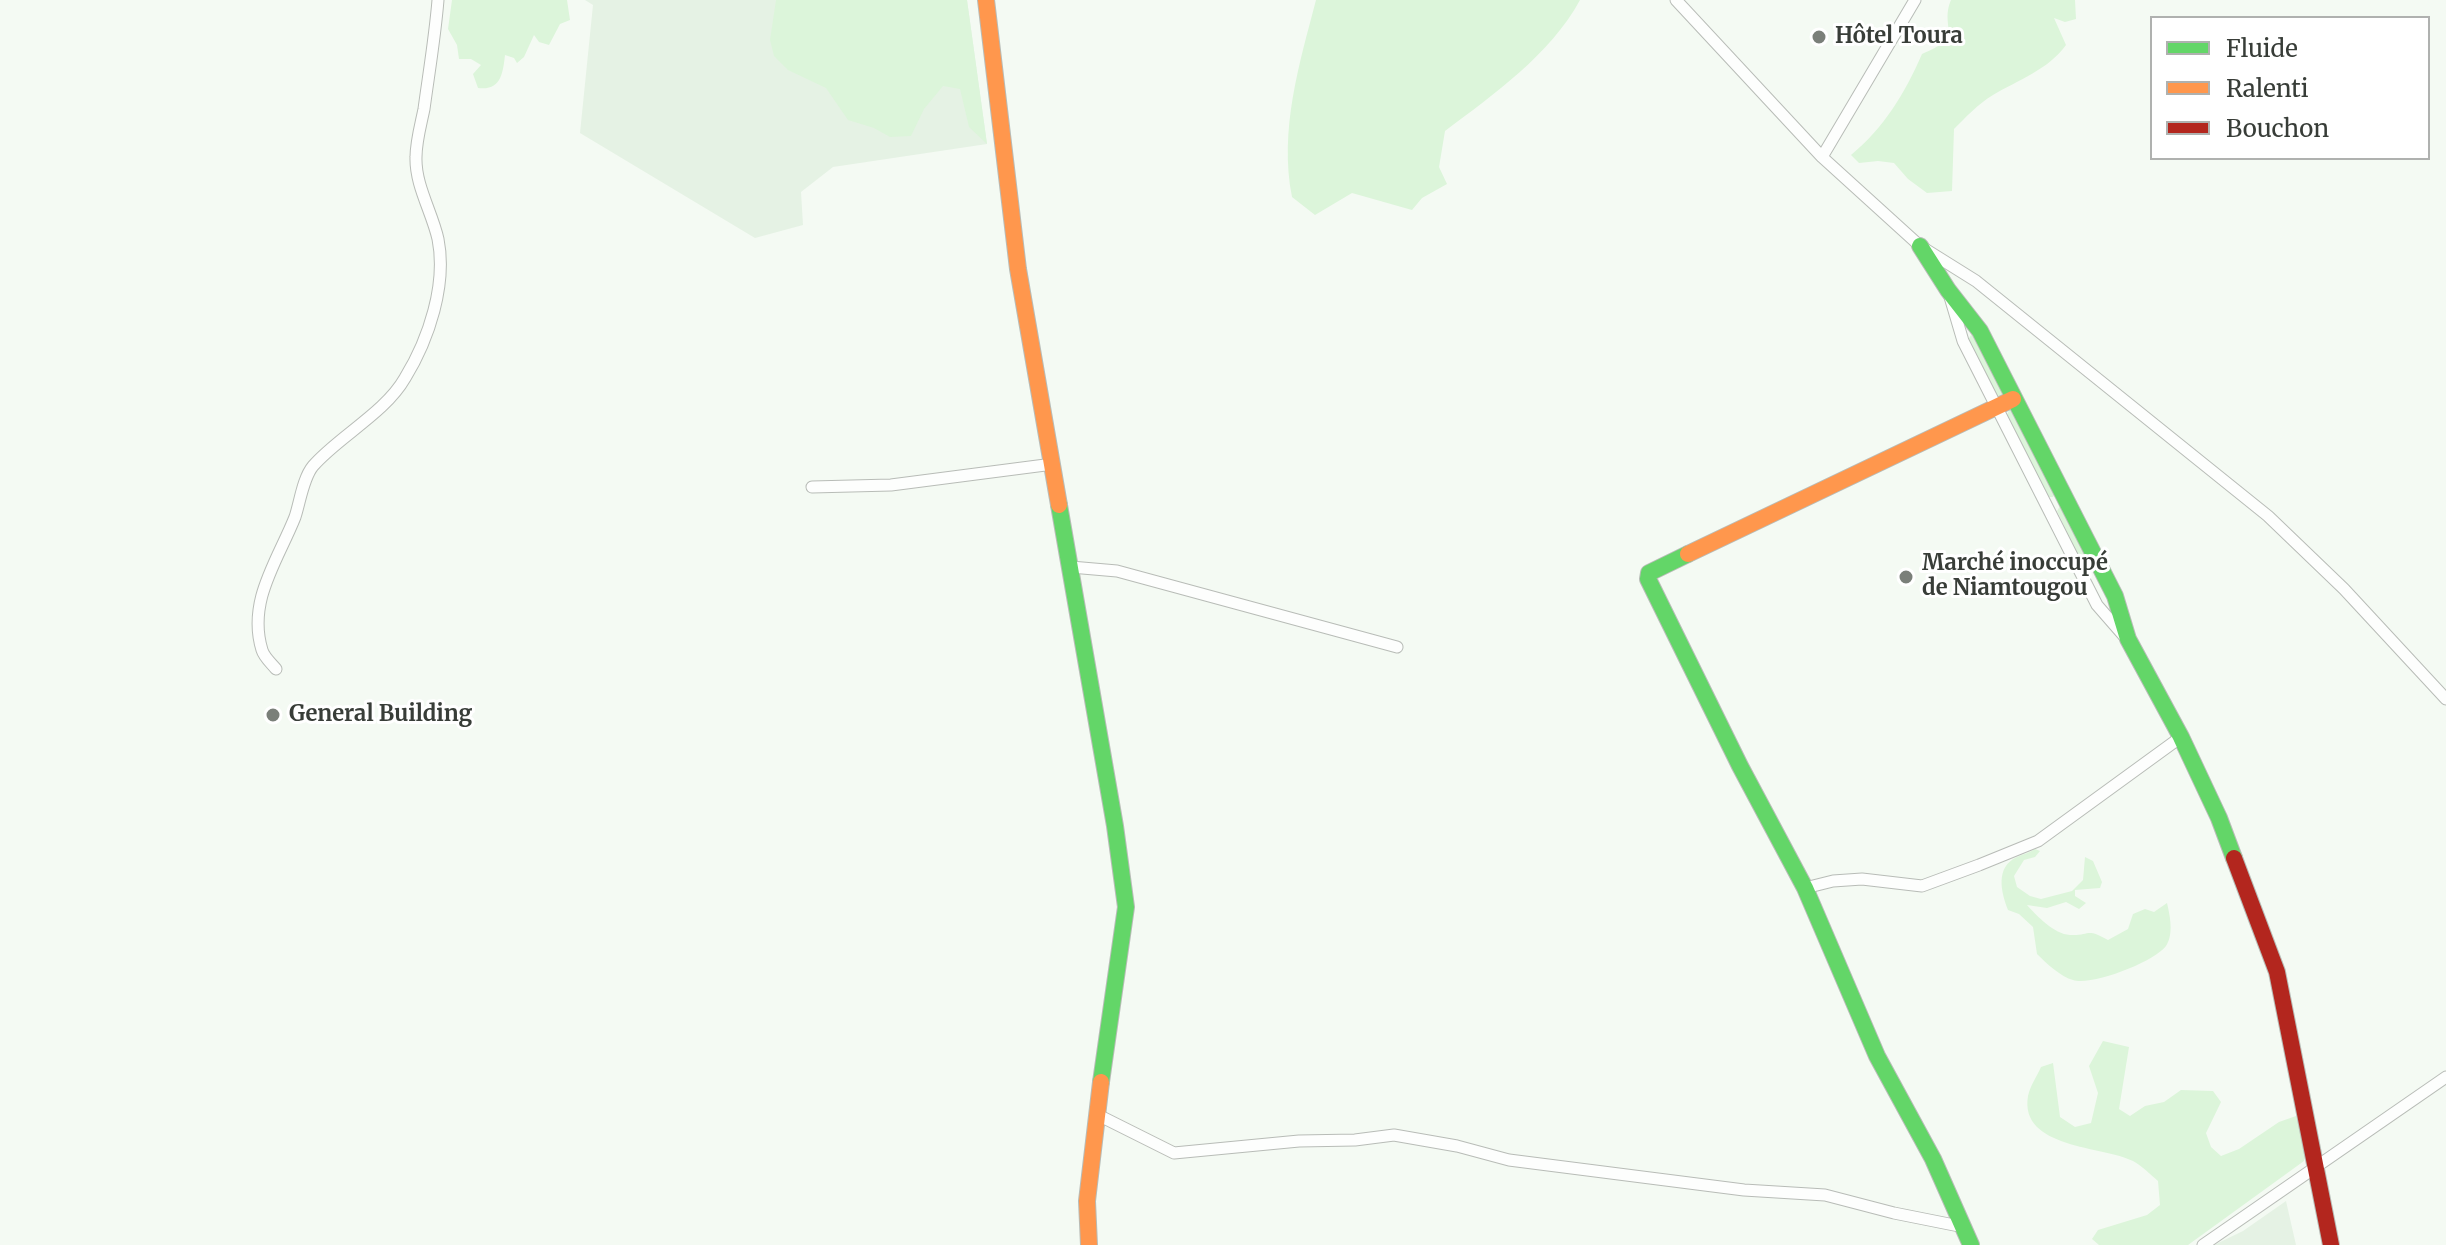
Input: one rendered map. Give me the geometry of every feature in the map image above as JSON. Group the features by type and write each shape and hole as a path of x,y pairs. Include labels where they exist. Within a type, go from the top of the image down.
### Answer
{"street":[{"path":"276,669 262,652 260,598 270,567 283,547 311,467 371,416 404,381 421,344 441,278 437,237 415,158 436,35 438,0"},
{"path":"986,0 1018,269 1115,826 1126,907 1096,1114 1087,1201 1089,1245"},
{"path":"1676,0 1822,157 1920,246 1976,281 2268,516 2344,589 2446,699"},
{"path":"1822,157 1915,0"},
{"path":"1920,246 1948,290 1980,331 2104,573 2115,596 2128,639 2181,737 2225,832 2277,972 2331,1245"},
{"path":"1948,290 1963,341 2084,580 2097,605 2128,639"},
{"path":"1971,1245 1933,1159 1877,1056 1805,888 1648,579 1649,573 2013,399"},
{"path":"812,487 891,485 1053,464"},
{"path":"2048,507 2064,498"},
{"path":"1071,567 1117,571 1397,647"},
{"path":"2084,580 2104,573"},
{"path":"1805,888 1833,881 1862,879 1922,886 1979,865 2038,841 2181,737"},
{"path":"2203,1245 2446,1077"},
{"path":"1096,1114 1174,1153 1394,1135 1457,1146 1509,1160 1744,1190 1825,1195 1964,1227"}],"shaded area":[{"path":"585,0 967,0 987,144 833,167 801,192 803,225 755,238 580,133 593,5"},
{"path":"2286,1201 2296,1245 2214,1245 2243,1231"}],"green space":[{"path":"452,0 567,0 570,20 560,24 549,45 539,42 534,35 524,57 517,63 514,58 505,55 502,74 496,84 478,88 473,74 481,65 471,59 459,59 457,45 448,29"},
{"path":"776,0 967,0 987,144 969,127 960,89 943,86 924,109 911,136 890,137 848,120 826,88 788,70 774,56 770,40"},
{"path":"1316,0 1580,0 1568,20 1537,56 1445,131 1439,167 1447,184 1422,198 1412,210 1352,193 1315,215 1292,197 1288,147 1293,98"},
{"path":"1951,0 2075,0 2076,19 2065,22 2054,18 2066,45 2059,54 2042,68 1988,99 1954,129 1952,191 1927,193 1908,179 1894,163 1859,163 1851,155 1874,133 1892,109 1922,54 1935,48 1947,36"},
{"path":"1971,335 2004,394 1996,399 1968,340"},
{"path":"2012,410 2055,494 2053,497 2048,497 2007,415"},
{"path":"2060,506 2093,568 2090,571 2085,570 2057,511"},
{"path":"2035,849 2040,851 2035,857 2024,860 2014,876 2017,887 2030,896 2041,899 2072,891 2083,880 2085,857 2093,861 2102,882 2100,888 2075,890 2075,896 2086,903 2079,909 2066,902 2047,908 2027,905 2046,924 2064,934 2092,933 2108,940 2128,929 2133,914 2145,909 2154,912 2167,903 2171,931 2166,946 2136,965 2094,979 2073,980 2054,969 2037,954 2033,927 2019,914 2008,910 2003,896 2005,867 2010,861"},
{"path":"2103,1041 2129,1047 2119,1109 2130,1116 2145,1106 2164,1102 2181,1090 2213,1091 2221,1102 2206,1133 2211,1147 2221,1156 2239,1149 2279,1122 2296,1116 2306,1151 2304,1161 2188,1245 2099,1245 2092,1239 2098,1230 2147,1215 2160,1205 2158,1181 2133,1161 2050,1136 2037,1126 2029,1113 2028,1096 2041,1067 2053,1063 2060,1117 2075,1127 2091,1123 2098,1093 2089,1066"}],"traffic: fast":[{"path":"1920,246 1948,290 1980,331 2115,596 2128,639 2181,737 2234,858"},
{"path":"1059,505 1115,826 1126,907 1101,1082"},
{"path":"1688,554 1649,573 1648,579 1740,766 1805,888 1877,1056 1933,1159 1971,1245"}],"traffic: slow":[{"path":"986,0 1018,269 1059,505"},
{"path":"1688,554 2013,399"},
{"path":"1089,1245 1087,1201 1101,1082"}],"traffic: jam":[{"path":"2234,858 2277,972 2331,1245"}],"place":[{"name":"Hôtel Toura","path":"1819,37"},
{"name":"Marché inoccupé de Niamtougou","path":"1906,577"},
{"name":"General Building","path":"273,715"}]}
